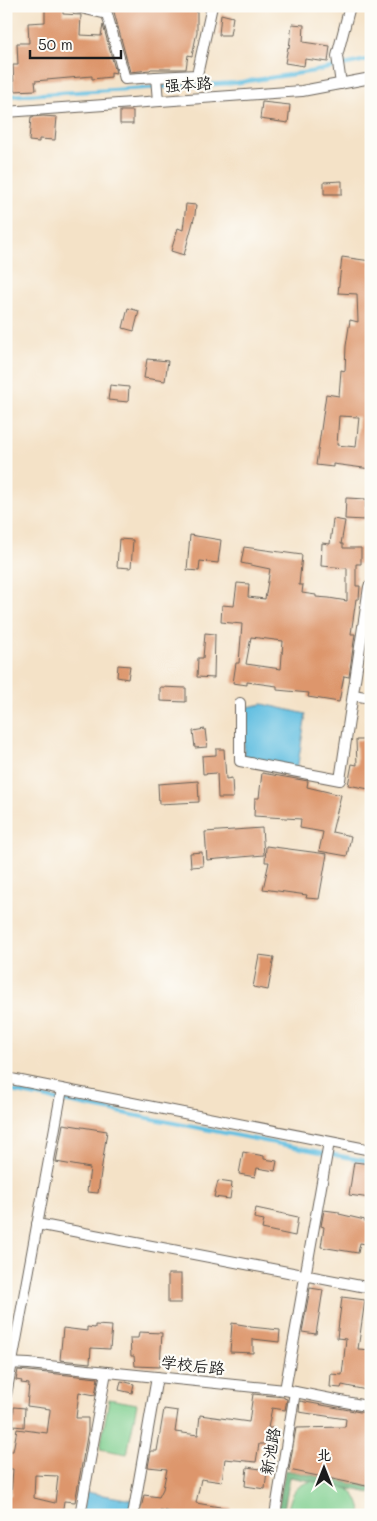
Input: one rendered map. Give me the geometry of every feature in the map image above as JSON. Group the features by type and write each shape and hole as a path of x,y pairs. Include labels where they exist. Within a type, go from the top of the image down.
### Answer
{"street":[{"path":"72,6 107,14 125,79 157,88 197,75 212,6"},
{"path":"341,84 337,56 350,6"},
{"name":"强本路","path":"6,112 157,88 302,91 371,78"},
{"path":"240,703 240,762 340,780 369,587 371,587"},
{"path":"353,695 371,698"},
{"path":"6,1078 60,1097 328,1150 371,1150"},
{"path":"6,1395 9,1363 60,1097"},
{"name":"新池路","path":"275,1515 306,1275 328,1150"},
{"path":"37,1224 371,1288"},
{"name":"学校后路","path":"9,1363 290,1390 371,1407"},
{"path":"80,1515 106,1372"},
{"path":"133,1515 157,1377"}],"green space":[{"path":"109,1399 137,1404 127,1454 100,1449"},
{"path":"285,1470 371,1487 371,1493 290,1477 283,1515 277,1515"},
{"path":"318,1480 348,1488 356,1498 362,1515 287,1515 292,1495 295,1491 304,1484"}],"water":[{"path":"263,704 306,714 297,770 251,760 244,756 244,728 247,707"},
{"path":"86,1492 132,1500 129,1515 82,1515"}],"building":[{"path":"63,6 63,14 81,15 80,35 101,36 103,25 116,73 111,72 111,77 92,79 92,76 35,81 36,90 14,91 13,65 18,65 17,43 29,43 28,23 45,22 45,7"},
{"path":"110,6 197,6 197,32 192,56 188,55 186,69 151,69 130,72 114,12"},
{"path":"221,14 233,17 230,35 219,35"},
{"path":"292,24 304,25 303,42 330,46 328,62 305,59 304,66 285,63"},
{"path":"262,102 290,105 288,123 260,119"},
{"path":"120,111 133,111 133,124 120,124"},
{"path":"31,117 57,117 55,140 39,139 39,142 29,141"},
{"path":"342,181 342,194 324,194 324,182"},
{"path":"186,204 196,205 184,255 171,251 178,228 183,230"},
{"path":"342,257 371,261 371,469 333,464 333,467 316,465 326,394 339,396 341,370 345,371 350,320 358,322 357,294 338,293","holes":["339,416 359,417 356,447 337,445"]},
{"path":"128,308 139,311 134,331 123,328"},
{"path":"147,359 168,361 165,381 144,378"},
{"path":"110,385 129,387 128,402 108,400"},
{"path":"346,498 366,499 365,520 345,519"},
{"path":"333,519 345,521 341,544 343,544 343,548 361,548 361,564 356,564 356,586 360,586 359,599 356,599 351,634 355,634 349,677 344,676 339,702 308,697 309,693 277,690 277,686 247,682 247,685 233,683 236,663 239,663 242,624 221,622 222,605 234,606 237,583 249,584 248,597 265,599 270,569 241,563 244,547 302,555 299,585 303,585 302,593 347,601 347,568 321,566 322,543 330,544","holes":["251,637 283,641 281,669 246,664"]},
{"path":"190,535 221,540 218,563 200,561 199,571 187,570"},
{"path":"119,539 133,540 131,568 117,567"},
{"path":"205,633 215,634 214,678 197,677 198,658 203,658"},
{"path":"118,665 130,666 128,679 117,677"},
{"path":"160,687 186,688 186,702 160,701"},
{"path":"205,729 207,747 195,748 193,731"},
{"path":"356,740 368,740 369,767 371,767 369,789 348,785 352,764 357,765"},
{"path":"216,749 224,749 226,779 232,778 233,798 218,798 217,773 203,774 202,756 216,755"},
{"path":"262,773 308,781 307,787 341,795 332,832 351,836 347,856 319,851 323,832 300,828 301,819 254,816 255,798 259,798"},
{"path":"198,781 199,802 159,804 158,784"},
{"path":"262,828 264,855 207,860 205,832"},
{"path":"266,846 327,854 319,899 306,898 307,895 263,889 269,862 265,862"},
{"path":"202,852 203,866 191,867 190,853"},
{"path":"259,955 274,957 268,990 253,987"},
{"path":"63,1124 107,1131 98,1193 87,1192 90,1168 56,1162"},
{"path":"243,1152 264,1156 264,1159 277,1161 275,1171 257,1168 255,1177 239,1174"},
{"path":"354,1162 371,1164 370,1198 349,1195"},
{"path":"218,1181 232,1183 230,1199 214,1197"},
{"path":"256,1208 298,1217 295,1236 262,1229 264,1220 254,1218"},
{"path":"324,1210 339,1212 339,1214 371,1222 371,1245 360,1243 358,1253 321,1247 324,1227 321,1226"},
{"path":"168,1274 181,1274 181,1303 168,1303"},
{"path":"310,1288 323,1290 316,1334 302,1332"},
{"path":"342,1297 365,1300 358,1349 371,1350 371,1391 342,1385 341,1388 330,1387 331,1374 342,1375 346,1339 337,1338"},
{"path":"232,1323 280,1330 279,1342 253,1339 253,1353 230,1352"},
{"path":"95,1325 112,1326 110,1349 91,1348 90,1363 60,1360 63,1328 87,1331 87,1327 95,1328"},
{"path":"139,1332 162,1333 160,1367 135,1366 134,1356 131,1356 130,1338 138,1338"},
{"path":"18,1370 98,1378 95,1395 79,1392 76,1418 88,1418 88,1431 75,1502 64,1501 62,1515 6,1515 6,1495 11,1495 13,1469 6,1469 6,1451 13,1451 17,1429 47,1433 50,1411 50,1409 27,1406 29,1384 16,1380","holes":["35,1475 58,1476 55,1503 34,1498"]},
{"path":"121,1381 134,1384 132,1393 119,1390"},
{"path":"253,1394 284,1397 287,1399 285,1410 272,1408 268,1428 274,1428 275,1444 259,1444 256,1462 225,1459 222,1482 201,1479 196,1503 232,1509 231,1515 186,1515 160,1510 160,1515 140,1513 144,1495 159,1497 163,1489 167,1469 148,1467 151,1451 157,1451 164,1409 178,1411 175,1432 198,1435 200,1415 249,1422"},
{"path":"300,1401 371,1414 371,1487 289,1470 296,1428 345,1427 346,1419 299,1412"},
{"path":"14,1407 25,1408 24,1427 13,1426"},
{"path":"247,1467 267,1470 265,1489 245,1486"}],"waterway":[{"path":"6,96 235,83 315,71 371,59"},
{"path":"6,1090 371,1162"}]}
